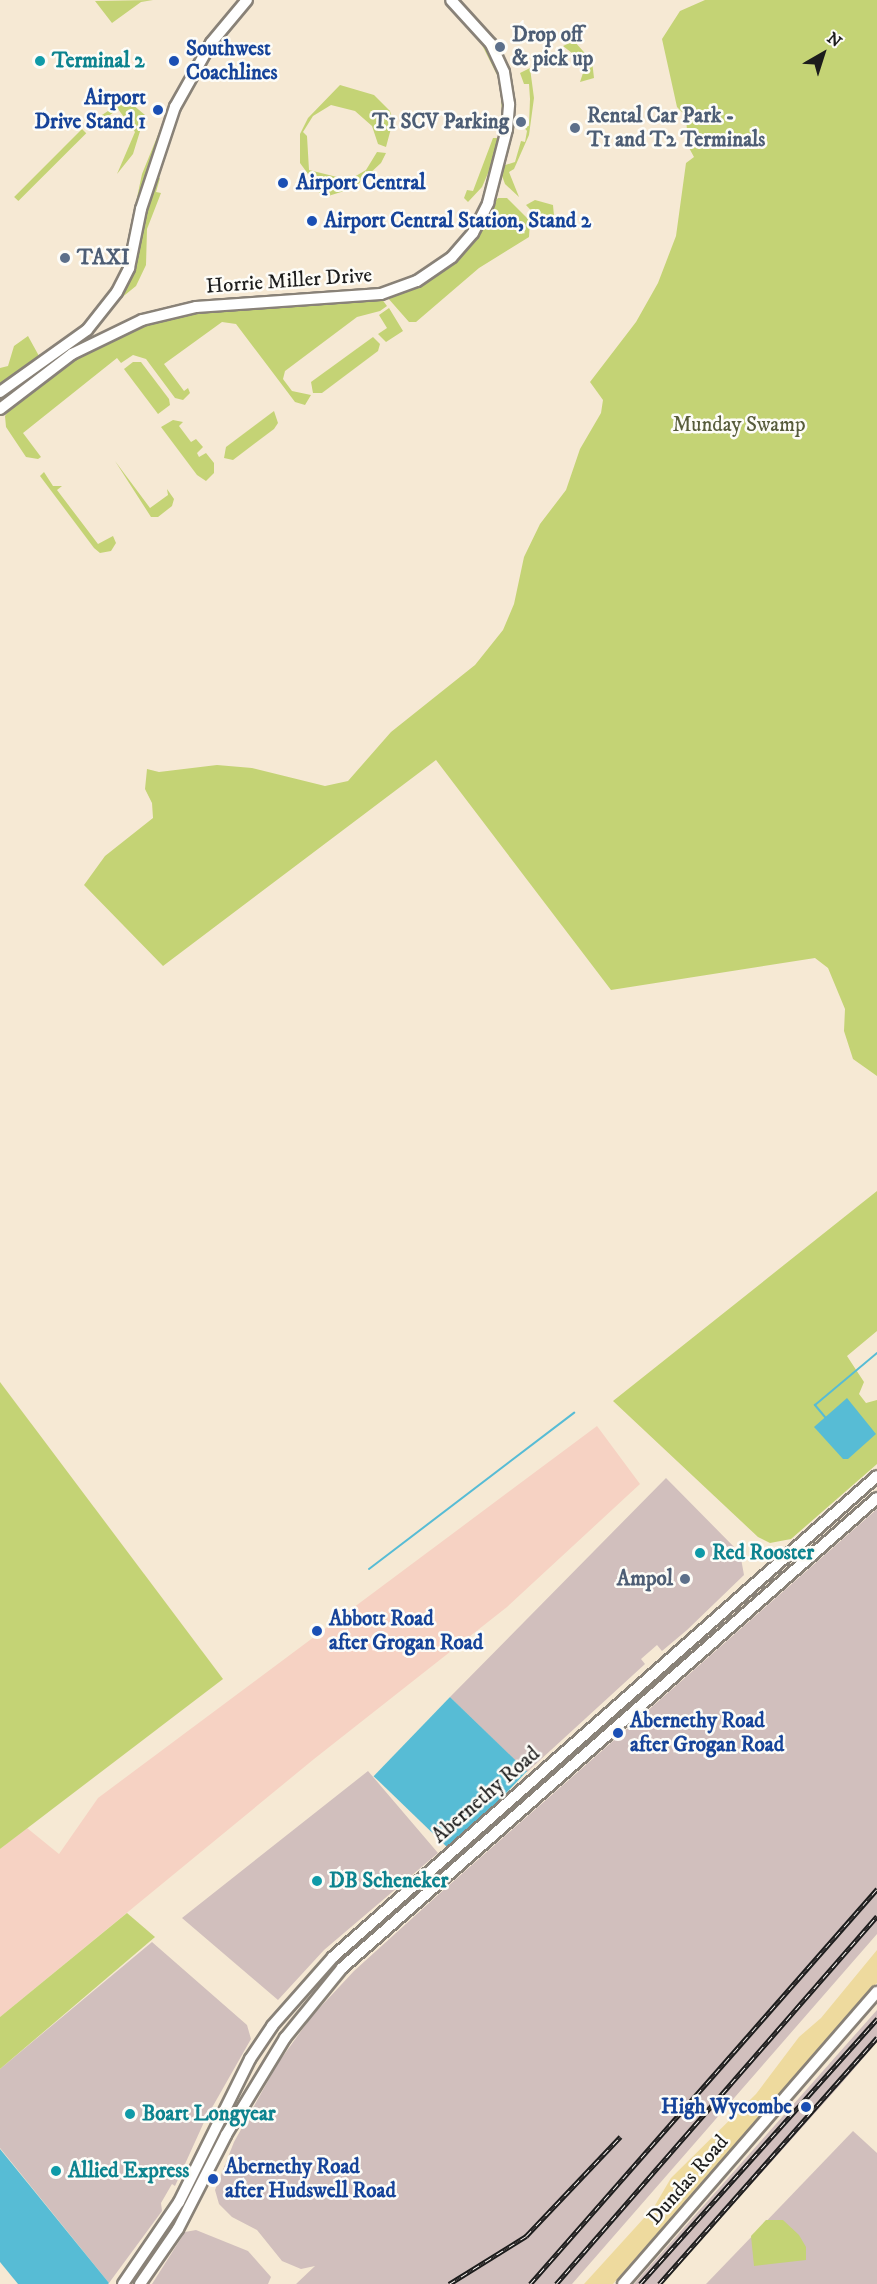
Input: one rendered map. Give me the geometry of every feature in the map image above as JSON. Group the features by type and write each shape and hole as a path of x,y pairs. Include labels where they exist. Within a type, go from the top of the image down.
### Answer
{"main road":[{"path":"0,392 87,330 117,292 131,262 141,209 176,107 211,43 246,0"},
{"name":"Horrie Miller Drive","path":"0,410 72,354 149,317 196,307 381,294 417,281 452,257 472,233 488,203 507,129 509,104 504,72 492,44 451,0"},
{"name":"Abernethy Road","path":"123,2284 179,2202 250,2059 272,2026 333,1957 877,1476"},
{"name":"Abernethy Road","path":"140,2284 178,2229 226,2135 285,2038 342,1968 877,1498"},
{"name":"Dundas Road","path":"623,2284 877,1992"}],"shaded area":[{"path":"597,1426 640,1484 507,1607 314,1759 0,2017 0,1849 27,1828 59,1854 98,1798"},
{"path":"666,1478 740,1553 744,1575 662,1651 657,1645 641,1659 645,1664 527,1772 450,1697"},
{"path":"877,1509 877,1934 572,2284 296,2284 315,2266 301,2269 282,2261 257,2230 232,2217 219,2204 215,2190 234,2142 278,2063 312,2016 354,1971 439,1894"},
{"path":"368,1771 438,1853 324,1950 278,2000 182,1918"},
{"path":"152,1942 247,2025 251,2039 205,2120 175,2186 172,2184 161,2203 162,2211 109,2283 0,2148 0,2069"},
{"path":"877,2010 877,2042 840,2085 662,2284 634,2284"},
{"path":"853,2131 877,2153 877,2284 706,2284"},
{"path":"196,2230 248,2251 271,2277 268,2284 152,2284 185,2232"}],"green space":[{"path":"153,0 141,2 112,23 95,1"},
{"name":"Munday Swamp","path":"705,0 877,0 877,1076 853,1059 844,1031 845,1009 828,968 815,958 611,990 436,760 163,966 84,885 105,856 153,818 152,803 145,789 147,769 159,772 217,765 252,768 325,786 348,781 391,732 475,665 503,630 514,604 524,557 540,524 566,490 580,449 601,413 603,400 590,382 636,322 658,283 676,236 686,163 694,157 688,146 686,116 677,107 662,39 680,11"},
{"path":"478,37 489,47 504,87 504,123 496,155 482,187 468,202 464,198 467,190 473,191 493,138 500,138 502,115 500,81"},
{"path":"574,41 592,61 594,78 580,82 584,70 581,60 563,46"},
{"path":"530,68 534,98 529,135 514,169 509,172 519,197 505,184 501,173 502,166 515,162 521,141 525,142 527,131 523,126 529,126 529,84 524,84 520,73"},
{"path":"340,85 374,95 390,111 393,121 386,147 378,144 372,126 355,111 331,105 313,116 303,132 307,136 309,170 349,180 366,170 377,152 386,153 381,163 354,188 325,197 306,182 311,178 300,163 300,134 308,118"},
{"path":"126,99 145,115 133,154 117,174 135,132 118,109 91,129 87,125"},
{"path":"166,115 127,260 115,285 124,259 142,174"},
{"path":"174,121 156,176 160,178 156,192 161,193 147,229 146,265 136,286 115,303 132,268 145,206"},
{"path":"82,129 86,133 18,201 14,197"},
{"path":"498,198 507,198 530,221 529,237 479,268 416,322 409,322 387,297 425,281"},
{"path":"535,200 553,205 554,216 546,220 537,217 526,205"},
{"path":"381,298 387,306 380,311 357,317 285,371 283,379 292,391 311,395 305,405 295,402 236,324 222,322 164,364 184,391 188,388 190,393 183,400 175,398 146,359 133,355 121,363 117,358 23,433 41,457 38,459 26,457 6,427 5,416 14,404 82,354 119,332 177,313"},
{"path":"389,308 403,331 386,342 378,334 387,328 379,315"},
{"path":"28,336 39,356 0,387 0,368 8,366 14,346"},
{"path":"373,337 380,344 378,351 322,393 313,393 311,382"},
{"path":"133,362 141,362 169,399 170,405 158,414 124,369"},
{"path":"274,411 278,423 274,429 233,460 224,458 226,447"},
{"path":"173,420 183,422 179,426 191,442 196,439 203,447 197,453 199,457 206,453 214,463 214,473 206,481 197,475 161,427"},
{"path":"115,461 150,508 168,495 167,489 174,499 172,506 158,517 151,517"},
{"path":"44,472 53,486 62,486 57,490 98,544 113,536 116,543 111,551 100,553 94,548 40,476"},
{"path":"877,1191 877,1331 847,1356 864,1382 859,1394 866,1403 877,1400 877,1464 791,1539 770,1543 758,1537 613,1401"},
{"path":"0,1382 223,1679 0,1849"},
{"path":"127,1913 155,1937 0,2069 0,2017"},
{"path":"766,2220 783,2220 799,2235 806,2247 806,2260 754,2266 751,2236"}],"sand":[{"path":"877,1950 877,1983 613,2284 584,2284 654,2207 671,2178 756,2094 799,2037 821,2018"}],"water":[{"path":"847,1398 876,1434 848,1459 843,1459 814,1427"},
{"path":"450,1697 527,1771 451,1850 374,1776"},
{"path":"0,2149 108,2284 18,2284 0,2262"}],"waterway":[{"path":"825,1417 815,1405 877,1353"},
{"path":"369,1569 574,1413"}],"railway":[{"path":"530,2284 877,1889"},
{"path":"556,2284 877,1916"},
{"path":"640,2284 877,2019"},
{"path":"659,2284 877,2038"},
{"path":"449,2284 526,2236 620,2137"}],"place":[{"name":"Drop off & pick up","path":"500,47"},
{"name":"Terminal 2","path":"40,61"},
{"name":"Southwest Coachlines","path":"174,61"},
{"name":"Airport Drive Stand 1","path":"158,110"},
{"name":"T1 SCV Parking","path":"521,122"},
{"name":"Rental Car Park - T1 and T2 Terminals","path":"575,128"},
{"name":"Airport Central","path":"283,183"},
{"name":"Airport Central Station, Stand 2","path":"312,221"},
{"name":"TAXI","path":"65,258"},
{"name":"Red Rooster","path":"700,1553"},
{"name":"Ampol","path":"685,1579"},
{"name":"Abbott Road after Grogan Road","path":"317,1631"},
{"name":"Abernethy Road after Grogan Road","path":"618,1733"},
{"name":"DB Scheneker","path":"317,1881"},
{"name":"High Wycombe","path":"806,2107"},
{"name":"Boart Longyear","path":"130,2114"},
{"name":"Allied Express","path":"56,2171"},
{"name":"Abernethy Road after Hudswell Road","path":"213,2179"}]}
